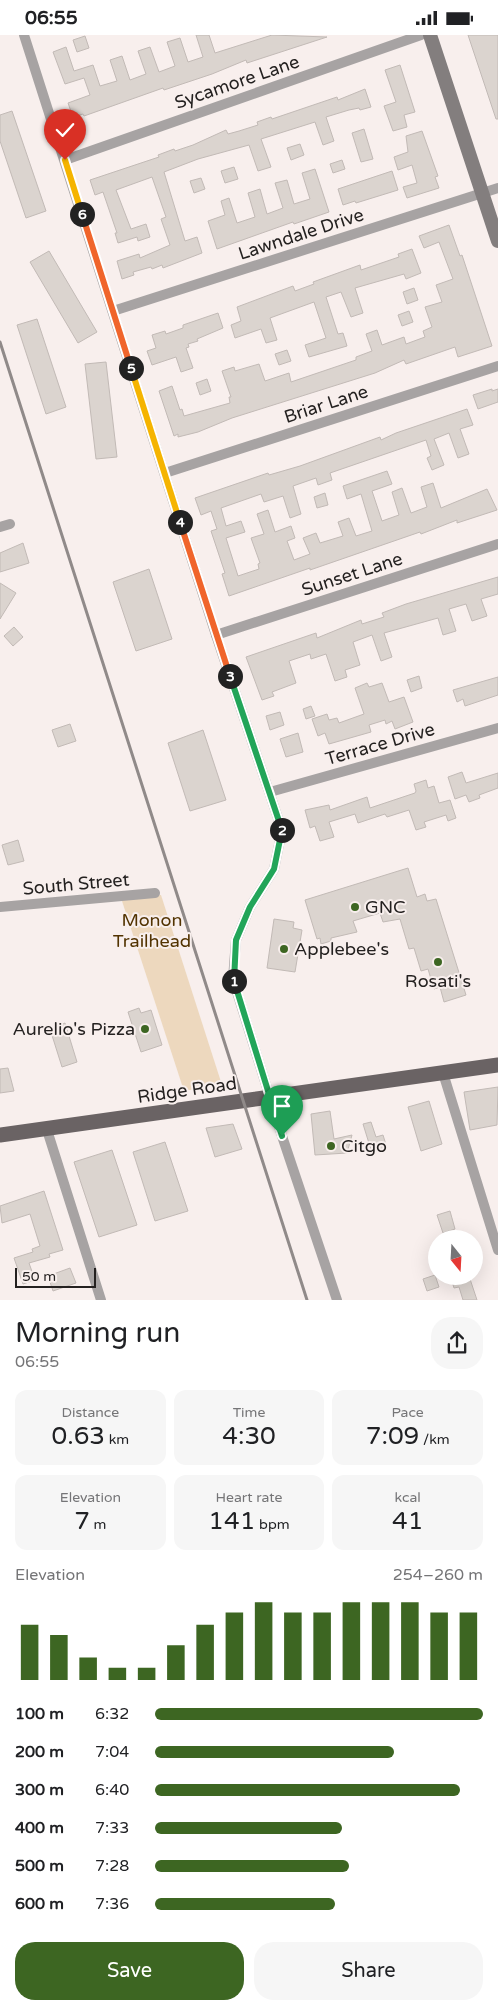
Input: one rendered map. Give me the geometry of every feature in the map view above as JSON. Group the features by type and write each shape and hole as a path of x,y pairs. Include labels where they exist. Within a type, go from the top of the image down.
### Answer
{"main road":[{"name":"Ridge Road","path":"0,1135 47,1130 498,1065"}],"street":[{"path":"24,35 216,635 282,830 274,869 250,907 236,940 233,979 270,1097 338,1300"},
{"name":"Sycamore Lane","path":"65,160 421,35"},
{"path":"430,35 498,241"},
{"name":"Lawndale Drive","path":"113,311 498,188"},
{"name":"Briar Lane","path":"165,473 498,366"},
{"name":"Sunset Lane","path":"216,635 498,544"},
{"name":"Terrace Drive","path":"270,792 498,728"},
{"name":"South Street","path":"0,907 155,893"},
{"path":"443,1073 498,1250"},
{"path":"47,1130 101,1300"}],"green space":[{"name":"Monon Trailhead","path":"161,895 222,1085 184,1091 121,898"}],"building":[{"path":"196,35 209,35 215,53 272,35 327,37 247,63 246,60 164,90 163,88 84,116 83,114 73,117 68,103 90,95 84,78 65,84 53,52 66,47 74,71 93,65 100,86 117,81 110,60 122,56 130,80 146,74 138,51 150,47 159,72 175,66 167,42 180,38 188,62 203,57"},
{"path":"468,35 498,35 498,119 496,119"},
{"path":"85,36 89,48 77,52 73,40"},
{"path":"400,65 415,112 404,115 407,127 393,131 384,106 396,102 385,70"},
{"path":"365,89 371,107 349,110 326,117 334,141 323,145 315,122 261,139 271,167 258,171 249,145 198,159 164,172 185,241 197,237 202,253 163,268 162,265 152,269 151,267 133,272 134,275 122,279 117,261 139,254 140,258 170,245 161,219 166,217 152,177 116,190 131,229 146,224 150,237 138,241 137,237 118,243 115,233 117,233 103,192 95,195 90,180 159,157 158,155 174,149 175,151 193,145 226,130 228,134 239,131 258,125 257,122 271,117 272,119 337,97 338,100"},
{"path":"12,111 46,211 26,218 0,141 0,115"},
{"path":"364,129 373,159 361,162 352,133"},
{"path":"422,131 438,176 435,177 439,188 407,198 403,187 417,183 412,165 398,170 394,157 408,152 406,136"},
{"path":"300,144 304,155 291,160 287,148"},
{"path":"342,160 345,169 333,173 330,164"},
{"path":"234,167 238,179 225,183 221,171"},
{"path":"315,169 329,212 294,224 293,222 217,249 208,221 225,215 221,201 229,198 237,223 255,217 248,193 260,189 267,214 283,208 275,183 287,180 294,204 310,199 302,173"},
{"path":"392,171 398,190 343,205 338,189"},
{"path":"201,178 205,189 194,193 190,181"},
{"path":"449,225 460,256 462,255 492,346 458,357 455,347 406,364 404,360 375,373 232,418 198,432 178,437 178,434 174,436 159,391 172,386 184,416 230,403 229,397 231,397 222,371 234,367 235,371 259,364 265,381 289,373 291,382 356,360 356,357 372,351 366,334 377,330 382,345 404,337 406,344 425,337 423,331 432,327 425,307 442,302 436,285 453,279 439,242 424,248 419,236"},
{"path":"412,249 421,273 406,279 404,274 355,288 363,313 351,317 341,292 326,297 338,334 343,333 347,346 309,357 305,345 326,338 314,302 270,318 277,340 266,343 261,329 235,338 231,325 241,321 237,307 293,286 295,291 314,284 313,282 360,265 361,270 399,257 398,254"},
{"path":"49,251 97,332 78,343 30,262"},
{"path":"414,288 418,300 407,304 403,292"},
{"path":"409,311 413,322 402,326 398,315"},
{"path":"218,313 223,328 197,339 198,341 188,344 189,347 186,348 193,368 181,372 176,357 152,365 147,351 156,348 152,335 165,331 166,334 183,328 183,325"},
{"path":"37,319 66,407 46,414 17,325"},
{"path":"287,350 291,361 279,365 275,354"},
{"path":"106,362 117,457 96,459 85,364"},
{"path":"207,379 211,391 200,395 196,383"},
{"path":"492,389 492,391 498,389 498,402 478,409 473,395"},
{"path":"467,409 473,425 460,429 469,454 458,458 449,433 434,439 444,465 432,470 427,458 431,456 426,440 330,473 332,480 318,485 316,478 293,486 301,514 290,518 283,496 264,502 261,494 221,508 226,526 241,521 245,532 226,538 238,576 259,569 258,564 260,563 251,538 264,534 257,514 268,510 275,532 291,526 295,538 287,541 294,560 310,554 303,538 316,533 320,543 343,536 338,522 349,518 356,536 372,531 361,494 347,499 343,486 387,471 392,484 372,491 382,521 399,515 392,492 402,488 411,513 427,507 421,487 433,483 441,508 487,489 497,510 457,523 457,520 421,534 420,532 229,596 222,574 225,573 211,531 217,529 211,511 201,515 195,498 268,473 269,475 300,466 380,437 381,440"},
{"path":"325,493 328,505 317,508 314,497"},
{"path":"23,543 29,563 0,572 0,553"},
{"path":"149,569 172,639 136,651 113,582"},
{"path":"498,577 498,594 481,599 487,616 472,621 466,604 449,609 456,631 443,635 438,618 384,633 392,657 381,661 372,635 353,642 360,665 345,670 347,677 335,681 326,654 311,659 310,654 289,661 296,683 272,692 274,696 262,700 246,657 316,633 317,638 361,620 362,624 384,617 382,613 406,604"},
{"path":"0,583 16,593 0,619"},
{"path":"14,627 23,637 13,646 4,636"},
{"path":"419,676 422,688 411,692 407,680"},
{"path":"498,677 498,695 465,706 463,699 457,702 453,690"},
{"path":"367,683 369,687 382,683 389,702 404,697 413,722 395,729 392,721 386,724 385,720 369,725 371,732 329,744 325,733 318,736 312,719 327,714 329,720 337,718 339,723 364,714 355,688"},
{"path":"311,706 315,716 306,719 303,709"},
{"path":"280,712 284,725 270,730 266,716"},
{"path":"70,724 76,741 58,747 52,730"},
{"path":"203,730 226,800 190,811 168,743"},
{"path":"298,733 303,752 286,757 280,739"},
{"path":"462,772 466,783 498,773 498,788 479,795 480,798 469,802 466,795 455,799 448,777"},
{"path":"426,780 428,788 434,786 439,803 450,800 456,818 448,821 446,815 424,822 426,827 416,830 409,810 387,817 385,814 358,823 355,814 329,822 334,837 320,841 315,826 310,828 305,810 329,805 330,810 367,797 370,808 415,793 414,784"},
{"path":"18,840 24,861 8,865 2,845"},
{"path":"408,868 417,897 425,894 427,901 436,899 466,995 444,1002 440,987 434,989 428,969 421,971 414,948 409,949 400,919 383,922 380,913 353,921 357,932 331,938 331,941 321,944 320,938 317,939 305,900"},
{"name":"Applebee's","path":"274,919 294,922 293,928 302,930 295,972 267,968"},
{"name":"Aurelio's Pizza","path":"139,1008 141,1013 151,1010 162,1045 141,1052 128,1012"},
{"path":"65,1023 77,1062 62,1067 50,1029"},
{"path":"8,1068 14,1091 0,1093 0,1069"},
{"path":"498,1087 497,1125 470,1130 464,1092"},
{"path":"429,1101 442,1144 421,1151 408,1107"},
{"path":"330,1111 334,1139 352,1135 347,1153 315,1155 311,1114"},
{"path":"371,1122 376,1137 383,1135 387,1148 372,1153 363,1124"},
{"path":"233,1124 242,1149 215,1157 206,1128"},
{"path":"165,1142 188,1211 155,1221 133,1152"},
{"path":"112,1150 137,1225 99,1237 74,1162"},
{"path":"44,1191 63,1250 49,1254 50,1257 29,1263 35,1280 23,1284 14,1258 33,1252 32,1249 40,1246 30,1214 2,1223 0,1206"},
{"path":"450,1211 455,1229 442,1230 437,1215"},
{"path":"70,1268 76,1283 53,1291 48,1276"},
{"path":"428,1277 428,1285 438,1285 439,1287 427,1291 423,1279"},
{"path":"453,1285 472,1285 477,1300 463,1300 459,1287 454,1288"}],"railway":[{"path":"0,342 307,1300"}],"place":[{"name":"GNC","path":"355,907"},
{"name":"Applebee's","path":"284,949"},
{"name":"Rosati's","path":"438,962"},
{"name":"Aurelio's Pizza","path":"145,1029"},
{"name":"Citgo","path":"331,1146"}],"route":[{"path":"65,160 216,635 282,830 274,869 250,907 236,940 233,979 282,1136"}]}
